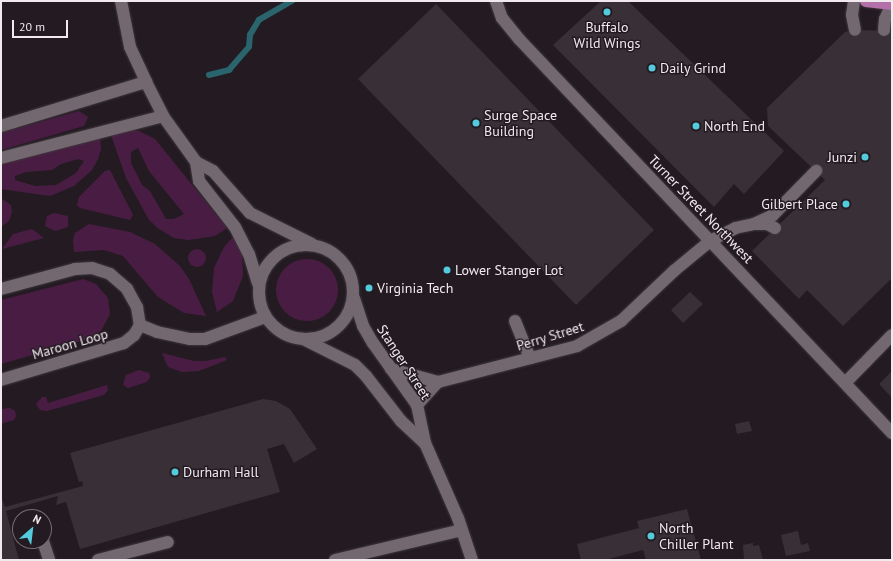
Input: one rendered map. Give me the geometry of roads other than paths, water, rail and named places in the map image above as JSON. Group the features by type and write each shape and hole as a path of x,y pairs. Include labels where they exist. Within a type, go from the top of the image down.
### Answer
{"main road":[{"path":"866,1 892,4"}],"street":[{"path":"121,1 130,47 146,82 163,116 196,162 213,171 250,213 341,259 350,273 354,298 346,318 336,328 319,338 303,339 288,334 265,317 258,296 258,283 250,254 235,227 199,181 196,162"},
{"name":"Turner Street Northwest","path":"496,1 502,18 518,39 892,433"},
{"path":"854,1 852,15 855,30"},
{"path":"884,30 885,19 892,4"},
{"path":"1,126 146,82"},
{"path":"1,158 163,116"},
{"path":"754,224 773,215 816,171"},
{"path":"754,224 767,224 775,228"},
{"name":"Perry Street","path":"438,382 577,346 621,321 675,270 710,241 734,228 754,224"},
{"path":"258,283 262,270 274,257 292,247 316,246"},
{"path":"1,289 75,269 92,268 110,274 127,289 137,307 140,325 157,332 190,339 205,340 265,317"},
{"name":"Stanger Street","path":"354,298 365,328 391,369 417,405 425,443 462,530 472,560"},
{"path":"515,321 530,358"},
{"name":"Maroon Loop","path":"1,380 124,343 134,335 140,325"},
{"path":"845,383 892,335"},
{"name":"Stanger Street","path":"303,339 355,365 366,376 401,421 425,443"},
{"path":"391,369 438,382 417,405"},
{"path":"335,560 462,530"},
{"path":"98,560 168,542"},
{"path":"46,549 49,560"}],"waterway":[{"path":"209,75 229,70 249,47 250,35 259,20 292,1"}],"place":[{"name":"Buffalo Wild Wings","path":"607,12"},
{"name":"Daily Grind","path":"652,68"},
{"name":"Surge Space Building","path":"476,123"},
{"name":"North End","path":"696,126"},
{"name":"Junzi","path":"865,157"},
{"name":"Gilbert Place","path":"846,204"},
{"name":"Lower Stanger Lot","path":"447,270"},
{"name":"Virginia Tech","path":"369,288"},
{"name":"Durham Hall","path":"175,472"},
{"name":"North Chiller Plant","path":"651,536"}]}
